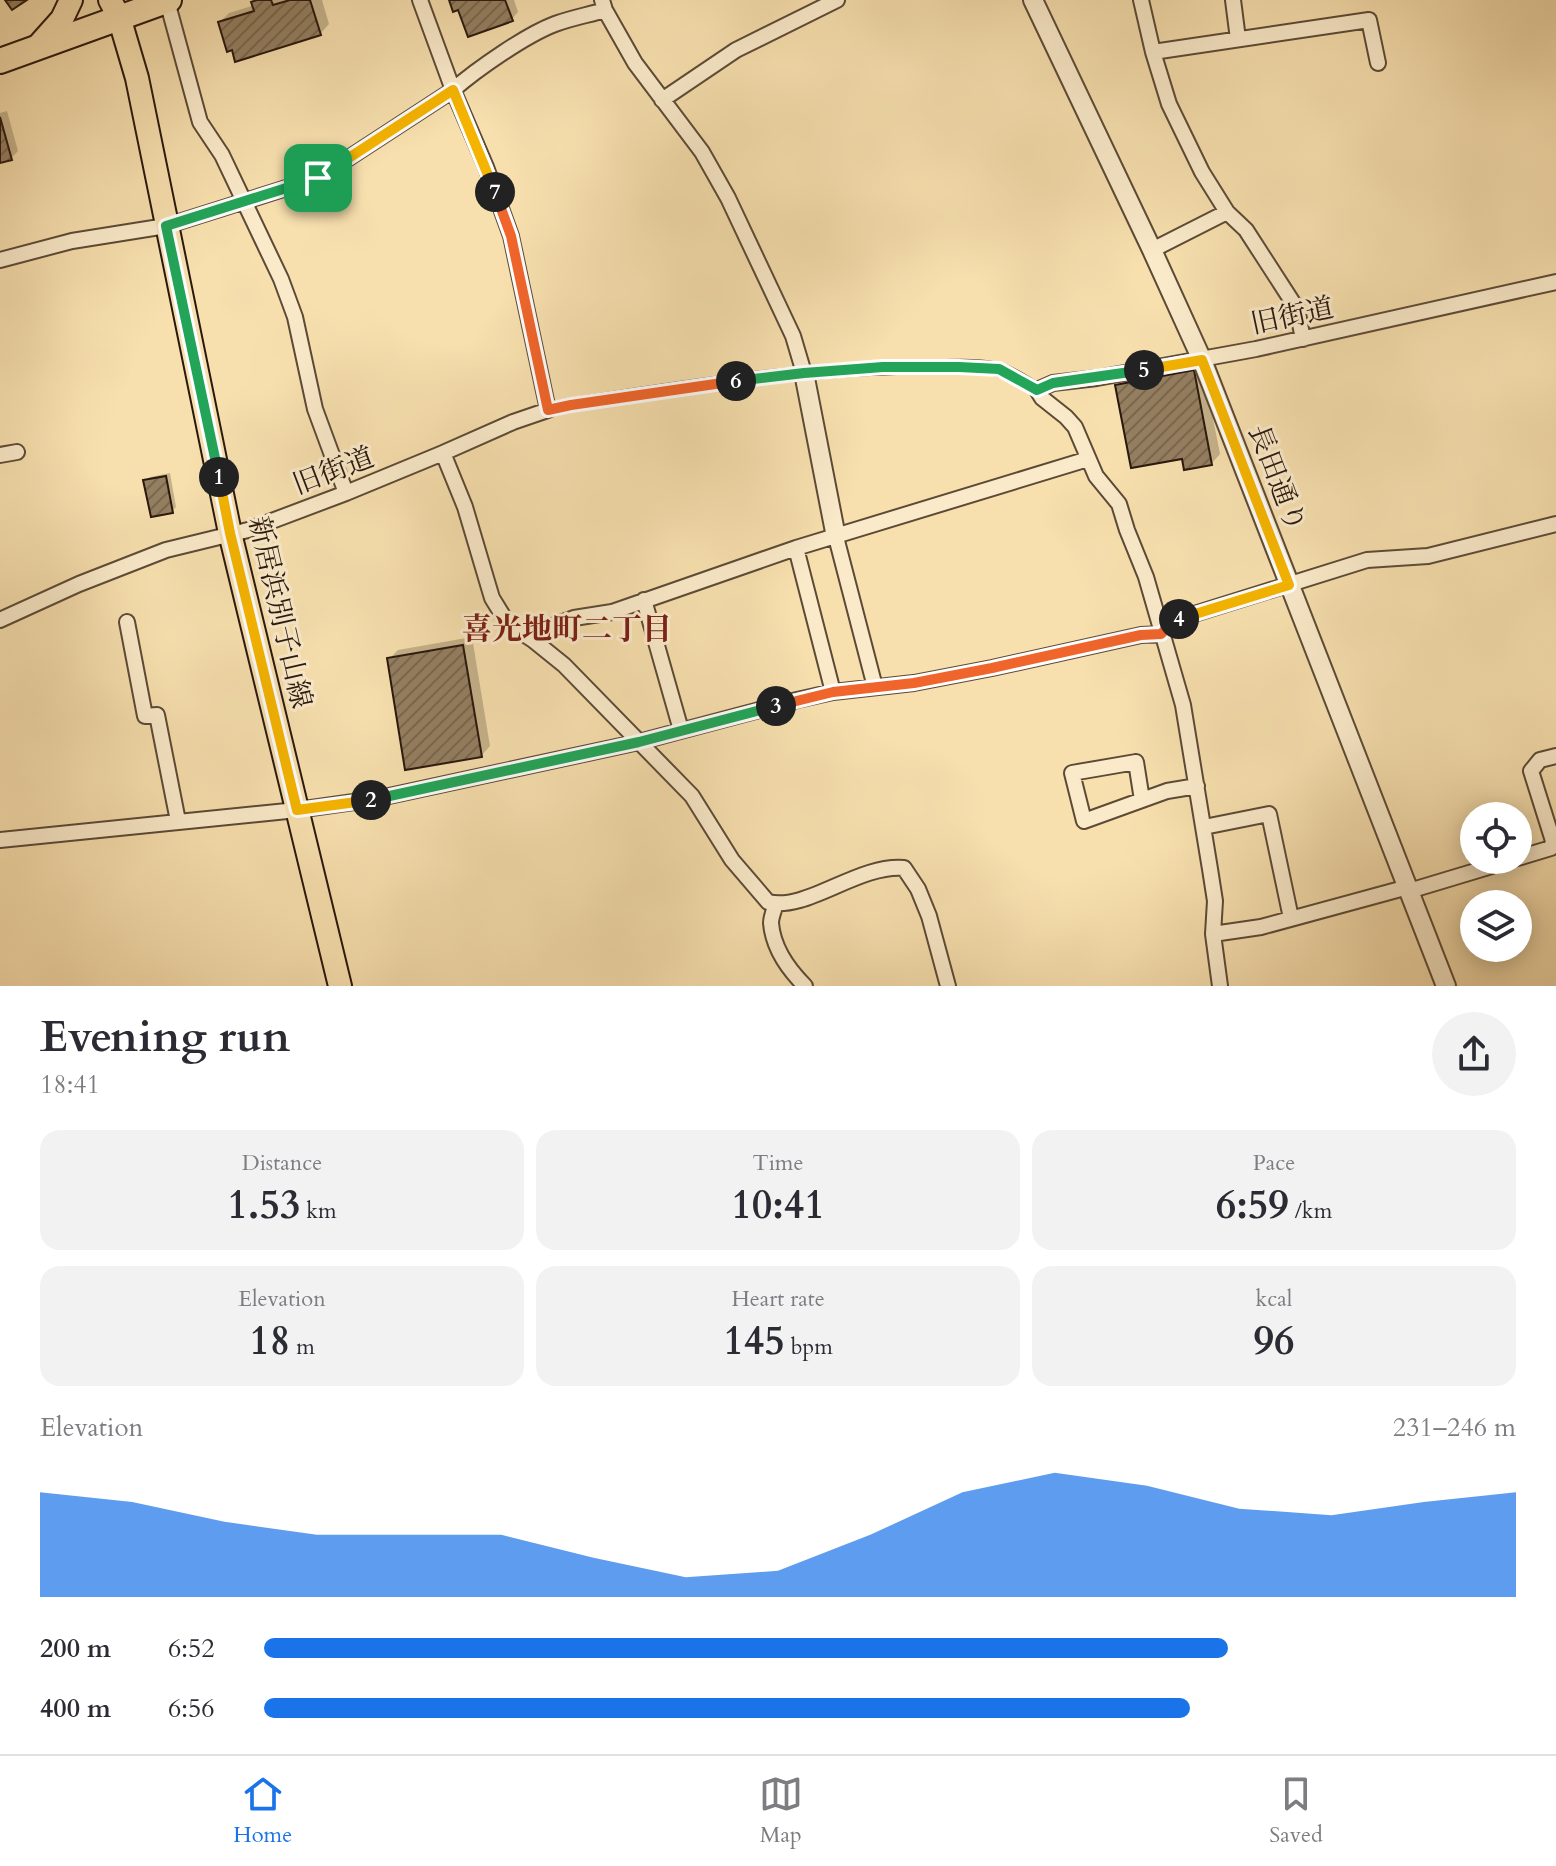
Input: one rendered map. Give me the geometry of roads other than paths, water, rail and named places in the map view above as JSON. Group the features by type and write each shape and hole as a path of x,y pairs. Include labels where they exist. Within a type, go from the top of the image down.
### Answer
{"highway":[{"path":"0,61 37,47 114,8 168,0"}],"main road":[{"path":"37,47 62,19 71,0"},
{"name":"新居浜別子山線","path":"114,8 137,78 230,533 340,986"}],"street":[{"path":"168,0 200,122 222,155 281,279 295,317 315,409 346,493"},
{"path":"420,0 511,236 548,410 804,373 883,367 959,367 999,369 1037,390 1075,427 1096,476 1119,504 1146,577 1183,705 1215,901 1213,934 1220,986"},
{"path":"662,100 736,50 837,0"},
{"name":"長田通り","path":"1033,0 1202,360 1446,986"},
{"path":"1141,0 1169,104 1202,172 1227,212 1246,230 1297,309 1303,339"},
{"path":"1233,0 1238,39"},
{"path":"0,260 72,241 166,226 318,178 519,44 554,24 603,5 635,63 702,152 728,198 793,336 804,373 836,537 875,687"},
{"path":"1153,52 1369,20 1378,63"},
{"path":"1152,250 1227,212"},
{"name":"旧街道","path":"1037,390 1053,383 1202,360 1303,339 1556,282"},
{"name":"旧街道","path":"0,620 79,584 166,550 248,530 548,410"},
{"path":"0,455 17,452"},
{"path":"443,453 465,507 492,598 508,624 564,665 692,796 732,860 768,902 794,903 857,876 904,868 918,889 929,916 948,986"},
{"path":"533,640 538,631 574,618 612,612 861,527 1088,459"},
{"path":"0,840 297,810 375,799 639,742 833,692 914,683 1141,635 1161,634 1175,620 1367,560 1428,556 1556,524"},
{"path":"796,548 833,692"},
{"path":"644,600 681,730"},
{"path":"127,622 145,716 157,715 178,821"},
{"path":"1532,854 1551,848 1553,841 1531,771 1540,760 1556,756"},
{"path":"1142,800 1136,762 1072,773 1084,821 1167,791 1197,786"},
{"path":"1204,827 1269,814 1291,918"},
{"path":"1213,934 1261,927 1462,874"},
{"path":"776,904 770,921 778,952 805,986"}],"district":[{"name":"喜光地町二丁目","path":"567,629"}]}
